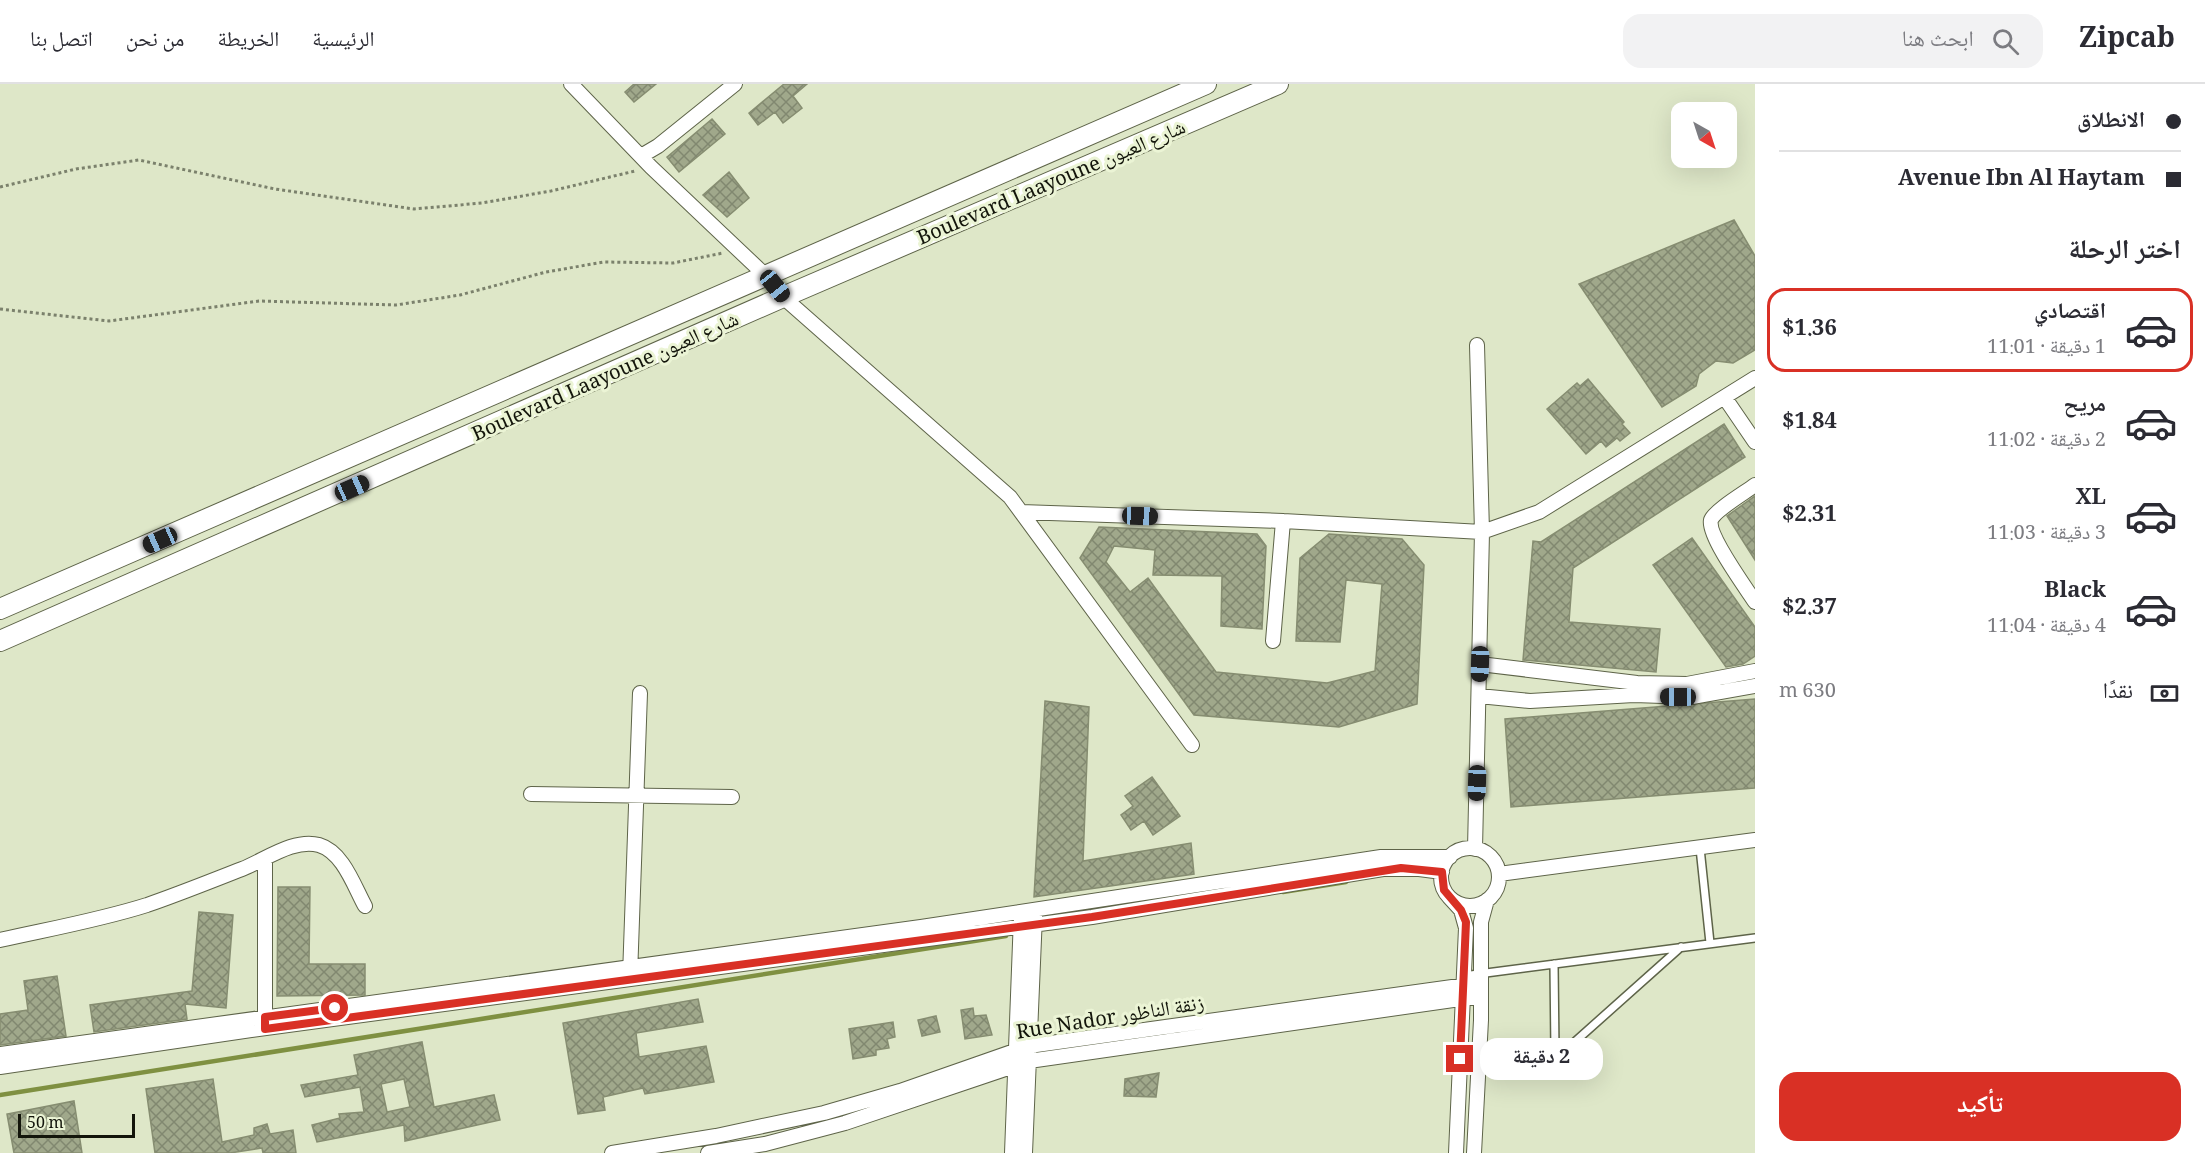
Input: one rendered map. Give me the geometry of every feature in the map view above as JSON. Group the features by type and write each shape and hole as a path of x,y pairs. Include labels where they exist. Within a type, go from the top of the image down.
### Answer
{"street":[{"path":"571,84 651,167 766,276 783,297 1010,497 1192,745"},
{"path":"641,156 658,146 735,84"},
{"name":"Boulevard Laayoune شارع العيون","path":"0,609 1206,84"},
{"name":"Boulevard Laayoune شارع العيون","path":"0,641 783,297 1278,84"},
{"path":"1475,849 1482,532 1477,345"},
{"path":"1021,512 1283,521 1482,532 1539,512 1755,378"},
{"path":"1725,398 1755,442"},
{"path":"1755,485 1717,513 1711,525 1719,544 1755,602"},
{"path":"1273,641 1283,521"},
{"path":"1480,664 1637,683 1755,686"},
{"path":"1479,696 1530,701 1634,695 1692,698 1725,686 1755,671"},
{"path":"630,974 640,693"},
{"path":"531,794 732,797"},
{"path":"1499,874 1755,840"},
{"path":"0,940 146,905 265,860 284,849 306,844 319,845 332,851 339,859 365,906"},
{"path":"1449,897 1465,906 1474,906 1487,900 1495,891 1499,874 1491,857 1475,849 1458,852 1450,857 1442,872 1444,890 1449,897 1461,910 1466,922 1456,1153"},
{"path":"1028,918 1381,857 1450,857"},
{"path":"265,860 265,1023"},
{"path":"0,1054 265,1023 1383,869 1419,868 1442,872"},
{"path":"1474,1153 1481,984 1481,922 1487,900"},
{"path":"1012,1153 1022,1055 1028,918"},
{"name":"Rue Nador زنقة الناظور","path":"612,1153 638,1151 755,1129 824,1113 1022,1055 1481,984"},
{"path":"0,1067 265,1023"},
{"path":"1022,1055 1025,1153"},
{"name":"Rue Nador زنقة الناظور","path":"708,1153 765,1144 846,1124 1022,1055"}],"lane":[{"path":"1700,848 1710,943"},
{"path":"1463,986 1481,984 1554,964 1755,938"},
{"path":"1554,964 1555,1052 1560,1055 1565,1053 1682,947"}],"path":[{"path":"0,187 76,169 139,160 275,189 414,209 482,203 552,191 651,167"},
{"path":"0,309 109,321 259,301 396,305 460,295 546,272 604,262 673,263 740,250"}],"building":[{"path":"634,84 656,84 634,102 625,92"},
{"path":"784,84 807,84 793,96 802,108 783,123 775,112 758,125 749,113"},
{"path":"712,119 725,134 679,172 667,157"},
{"path":"729,172 749,198 727,217 703,195"},
{"path":"1734,220 1755,256 1755,350 1733,363 1716,361 1699,374 1696,386 1662,407 1579,284"},
{"path":"1588,379 1624,422 1622,424 1630,433 1620,441 1617,438 1606,447 1601,441 1586,454 1547,409 1577,383 1580,386"},
{"path":"1724,424 1745,457 1573,568 1569,622 1660,629 1656,672 1523,660 1533,541 1541,542"},
{"path":"1755,496 1755,560 1727,516"},
{"path":"1099,527 1257,534 1266,546 1262,629 1221,626 1222,576 1153,575 1155,550 1114,546 1106,562 1130,592 1148,578 1216,672 1327,683 1375,671 1382,584 1346,580 1340,642 1296,641 1300,558 1329,534 1402,539 1424,565 1417,704 1339,727 1194,715 1080,558"},
{"path":"1692,538 1755,627 1755,656 1743,664 1726,667 1653,565"},
{"path":"1755,699 1755,788 1511,807 1505,719"},
{"path":"1045,701 1089,707 1083,861 1191,843 1194,874 1034,897"},
{"path":"1152,777 1180,816 1153,835 1144,821 1131,830 1121,815 1133,806 1125,796"},
{"path":"278,887 310,887 309,964 365,964 365,995 277,996"},
{"path":"199,912 233,915 226,1008 185,1004 187,1019 94,1032 90,1005 192,991"},
{"path":"57,976 66,1036 0,1045 0,1014 28,1010 24,981"},
{"path":"698,999 703,1022 636,1033 639,1057 706,1046 714,1082 645,1094 643,1088 603,1097 605,1110 578,1114 563,1023"},
{"path":"973,1008 974,1016 986,1015 992,1035 965,1039 961,1010"},
{"path":"936,1016 940,1032 922,1036 918,1020"},
{"path":"893,1022 895,1037 887,1039 889,1048 876,1050 876,1055 853,1059 849,1029"},
{"path":"422,1042 434,1107 494,1095 500,1120 405,1141 404,1125 317,1142 312,1125 340,1118 339,1114 364,1112 360,1087 305,1097 301,1085 358,1075 354,1055","holes":["404,1079 410,1107 387,1112 381,1084"]},
{"path":"1159,1073 1156,1097 1124,1096 1125,1079"},
{"path":"213,1079 222,1142 254,1135 254,1128 267,1124 270,1134 293,1130 296,1153 263,1153 262,1148 230,1153 155,1153 146,1089"},
{"path":"74,1101 82,1153 14,1153 7,1114"}],"waterway":[{"path":"1283,892 1346,882"},
{"path":"0,1095 1006,936"}],"route":[{"path":"335,1008 265,1017 265,1029 1092,917 1383,869 1419,868 1442,872 1444,890 1456,903 1464,917 1466,928 1460,1059"}]}
